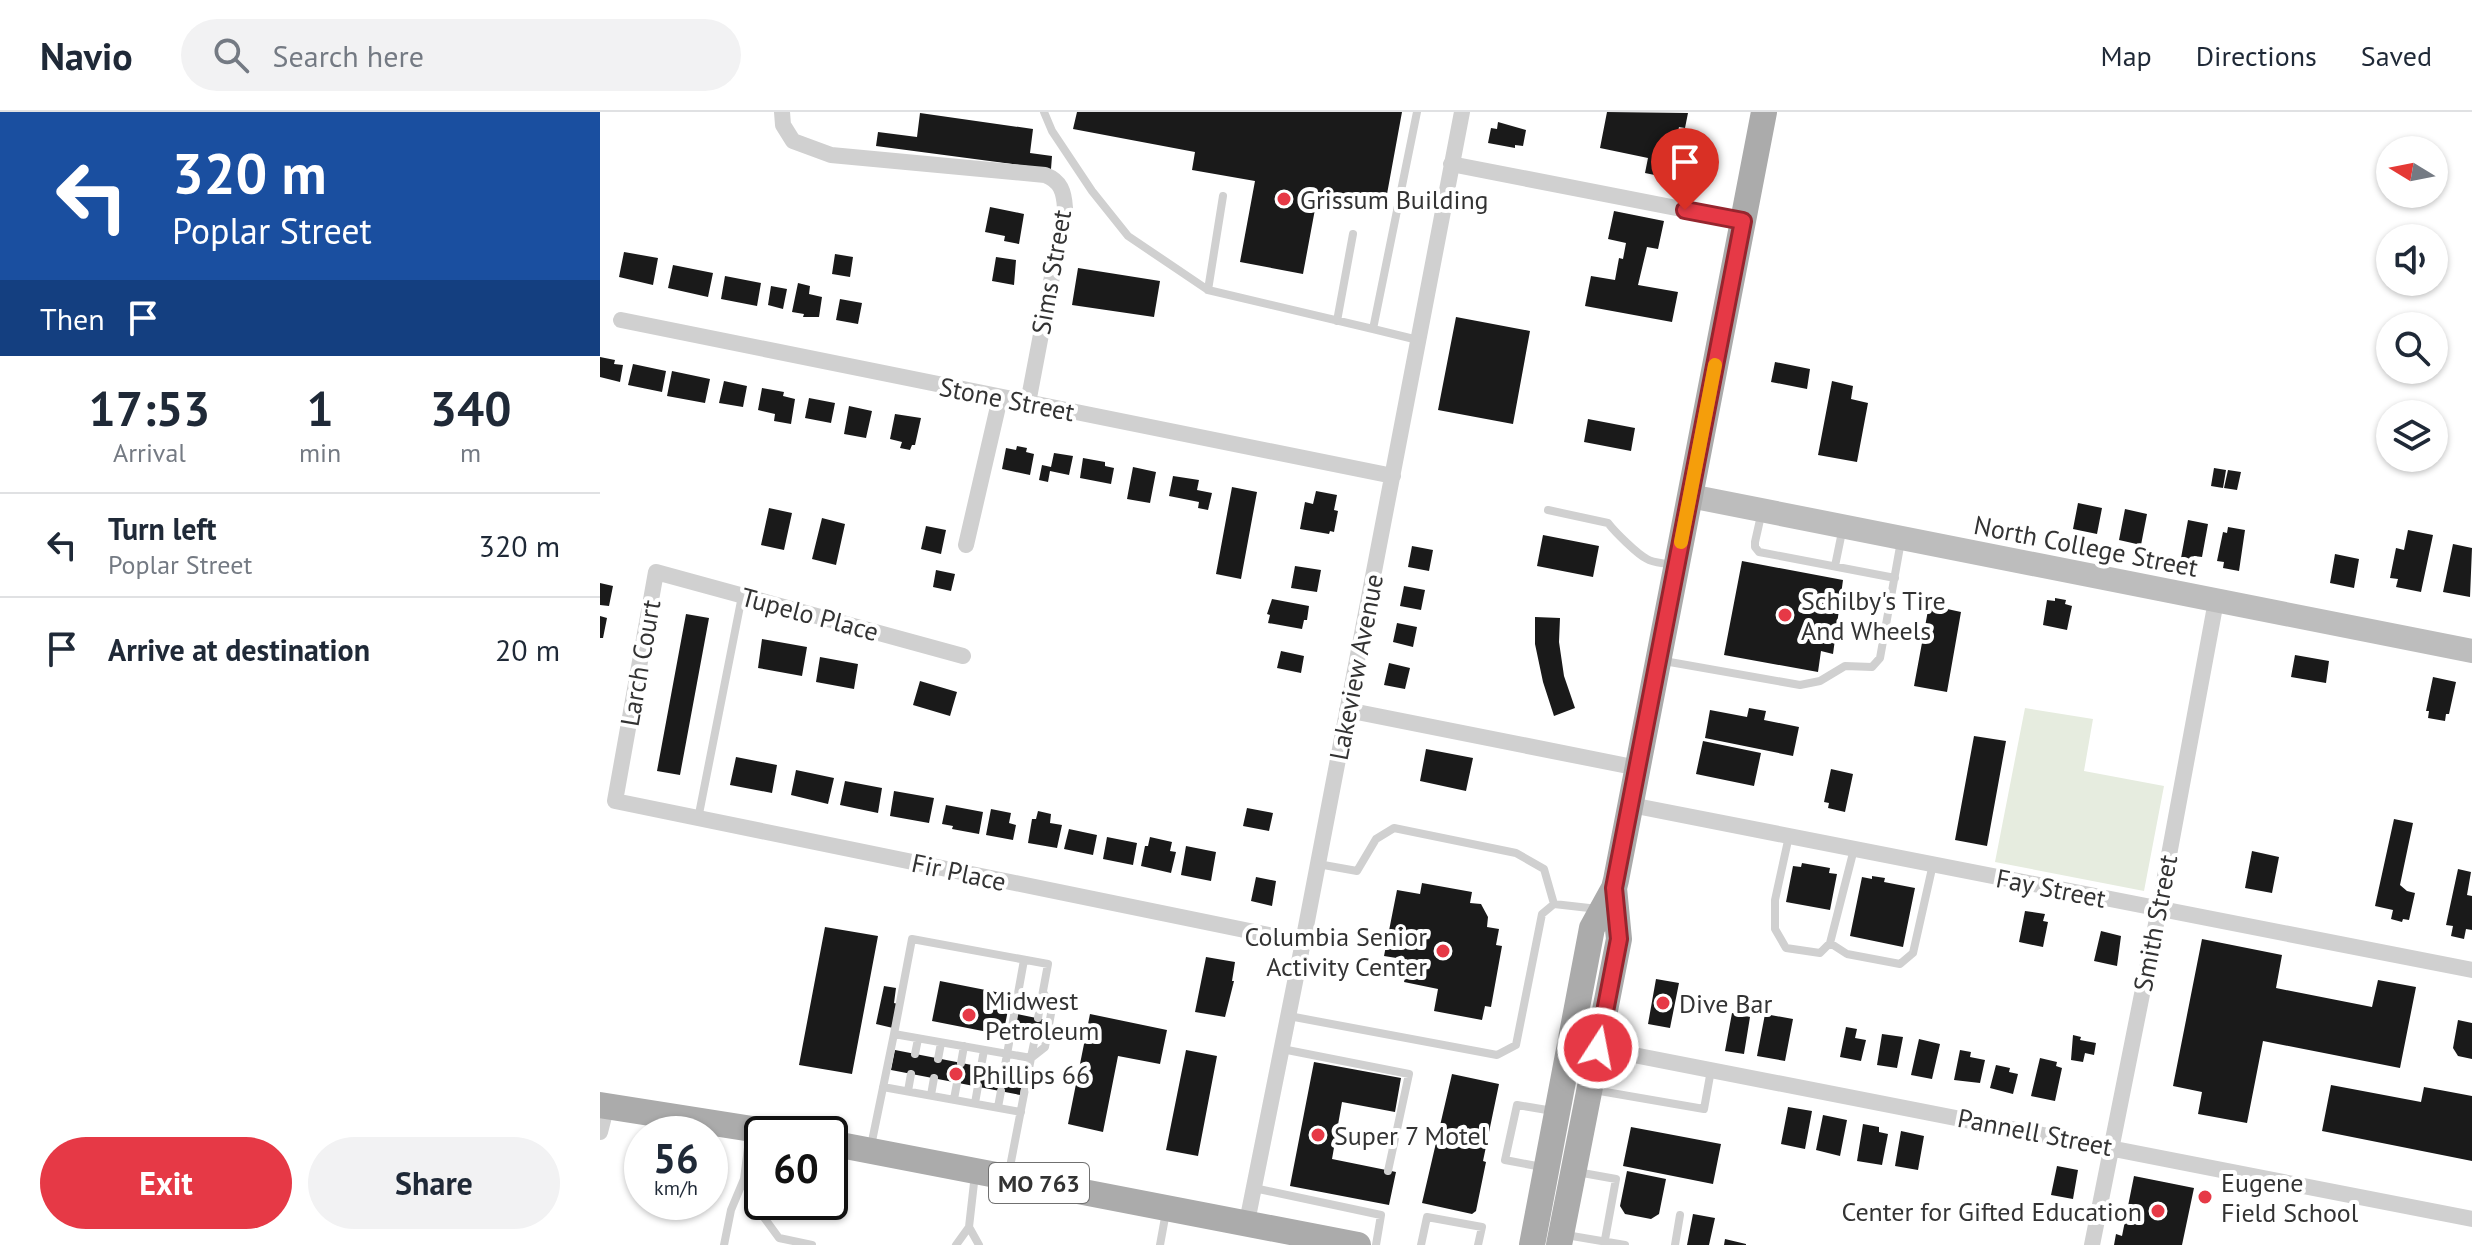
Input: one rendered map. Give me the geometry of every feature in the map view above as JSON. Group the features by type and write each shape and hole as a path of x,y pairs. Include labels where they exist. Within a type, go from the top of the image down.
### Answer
{"main road":[{"path":"1532,1245 1592,928 1609,899 1631,805 1764,112"},
{"name":"North College Street","path":"1690,496 2472,651"},
{"path":"1560,1240 1619,939 1609,899"},
{"path":"604,1105 744,1127"},
{"name":"MO 763","path":"848,1146 1357,1245"}],"street":[{"name":"Sims Street","path":"782,112 783,125 793,141 815,151 1045,175 1058,182 1064,195 1065,208 1028,403"},
{"name":"Lakeview Avenue","path":"1247,1222 1462,112"},
{"path":"1451,164 1743,221"},
{"name":"Stone Street","path":"621,320 1393,476"},
{"path":"966,545 1000,398"},
{"name":"Tupelo Place","path":"656,572 963,656"},
{"name":"Larch Court","path":"615,801 656,572"},
{"name":"Smith Street","path":"2092,1245 2216,601"},
{"path":"1347,710 1638,768"},
{"name":"Fir Place","path":"615,801 1303,942"},
{"name":"Fay Street","path":"1631,805 2472,970"},
{"name":"Pannell Street","path":"1598,1048 2472,1219"},
{"path":"600,1132 604,1105"}],"lane":[{"path":"1044,112 1052,131 1092,191 1128,236 1208,290 1418,341"},
{"path":"1373,329 1417,112"},
{"path":"1208,290 1223,196"},
{"path":"1337,321 1353,234"},
{"path":"1548,510 1608,523 1618,537 1629,542 1646,559 1677,566"},
{"path":"1762,511 1755,542 1759,552 1895,578"},
{"path":"1835,566 1843,527"},
{"path":"1659,660 1800,685 1820,681 1845,666 1872,667 1880,658 1902,538"},
{"path":"698,819 742,596"},
{"path":"1318,864 1357,871 1376,839 1394,828 1516,853 1544,869 1554,904"},
{"path":"1789,836 1775,900 1775,929 1786,948 1820,953 1830,943 1854,849"},
{"path":"1830,943 1847,954 1900,964 1913,953 1933,864"},
{"path":"1289,1016 1497,1055 1516,1045 1542,914 1554,904 1609,899"},
{"path":"871,1150 912,939 1048,964 1038,1018"},
{"path":"1004,1071 1024,960"},
{"path":"894,1034 1031,1058 1045,1047 1048,1034 1052,1008 1043,992"},
{"path":"1008,1177 1035,1038"},
{"path":"915,1054 918,1039"},
{"path":"938,1059 941,1043"},
{"path":"961,1063 964,1046"},
{"path":"1282,1049 1409,1074 1388,1171"},
{"path":"981,1067 984,1050"},
{"path":"1590,1089 1704,1109 1711,1069"},
{"path":"908,1091 911,1074"},
{"path":"931,1095 934,1078"},
{"path":"954,1099 957,1083"},
{"path":"975,1103 978,1086"},
{"path":"883,1087 1021,1112"},
{"path":"998,1107 1001,1091"},
{"path":"1547,1168 1505,1160 1517,1105 1558,1112"},
{"path":"956,1245 969,1227 976,1170"},
{"path":"1573,1171 1616,1179 1604,1243"},
{"path":"724,1245 731,1210 744,1179"},
{"path":"1254,1188 1381,1215"},
{"path":"1376,1245 1382,1204"},
{"path":"1160,1245 1167,1207"},
{"path":"1675,1245 1680,1215"},
{"path":"1421,1245 1427,1217 1482,1227 1478,1245"},
{"path":"766,1220 779,1238 812,1245"},
{"path":"969,1227 979,1245"},
{"path":"1560,1240 1625,1245"}],"shaded area":[{"path":"2025,708 2093,719 2084,771 2164,786 2144,891 1995,862"}],"building":[{"name":"Grissum Building","path":"1077,112 1402,112 1385,205 1318,193 1303,274 1240,262 1255,181 1192,170 1195,152 1073,129"},
{"path":"1607,112 1688,113 1685,128 1679,127 1669,178 1645,173 1648,158 1600,148"},
{"path":"920,113 1033,129 1030,153 1052,156 1051,169 876,146 878,132 917,137"},
{"path":"1498,122 1526,130 1523,146 1515,145 1515,148 1488,143 1491,128 1497,129"},
{"path":"990,207 1024,214 1019,244 1004,241 1005,236 985,232"},
{"path":"1614,211 1664,221 1658,249 1647,247 1638,285 1678,292 1672,322 1585,306 1591,276 1615,280 1619,258 1623,259 1626,243 1608,239"},
{"path":"624,252 658,258 653,285 619,277"},
{"path":"835,254 853,257 850,277 832,274"},
{"path":"996,257 1016,260 1014,285 992,281"},
{"path":"673,265 713,273 708,297 668,288"},
{"path":"1078,268 1160,281 1154,317 1072,305"},
{"path":"725,276 761,283 757,306 721,299"},
{"path":"798,283 810,286 809,294 822,297 819,317 803,317 804,314 792,312"},
{"path":"771,286 787,289 783,309 768,305"},
{"path":"840,299 862,303 858,324 836,320"},
{"path":"1456,317 1530,331 1513,424 1438,410"},
{"path":"600,357 623,365 620,382 600,377"},
{"path":"1775,362 1810,369 1807,389 1771,382"},
{"path":"633,364 666,371 662,392 628,385"},
{"path":"672,371 710,379 705,403 667,396"},
{"path":"724,381 747,386 743,407 719,403"},
{"path":"1832,381 1853,386 1851,399 1868,403 1857,462 1818,455"},
{"path":"762,388 784,392 783,396 795,399 791,424 774,421 775,414 758,410"},
{"path":"809,398 835,403 831,423 805,418"},
{"path":"849,406 872,411 866,438 844,434"},
{"path":"895,414 921,418 915,445 910,450 900,448 902,442 890,439"},
{"path":"1588,419 1635,428 1631,451 1584,442"},
{"path":"1017,446 1027,448 1026,452 1034,454 1030,475 1002,469 1006,448 1016,450"},
{"path":"1054,453 1073,456 1069,475 1050,471 1048,482 1039,480 1042,465 1051,467"},
{"path":"1083,458 1105,462 1105,466 1114,468 1111,484 1080,478"},
{"path":"1133,467 1156,472 1150,503 1127,499"},
{"path":"2214,468 2226,470 2223,488 2211,486"},
{"path":"2228,470 2241,472 2237,490 2224,488"},
{"path":"1173,476 1199,480 1197,490 1212,493 1208,510 1198,508 1199,502 1169,496"},
{"path":"1232,487 1257,492 1241,579 1216,574"},
{"path":"1316,491 1337,495 1334,532 1330,531 1329,534 1300,529 1305,502 1313,504"},
{"path":"2078,503 2102,508 2097,534 2073,529"},
{"path":"769,508 792,513 784,550 761,545"},
{"path":"2125,509 2147,514 2141,545 2119,540"},
{"path":"822,518 845,524 836,565 812,559"},
{"path":"2188,520 2208,524 2202,557 2194,556 2193,561 2181,558"},
{"path":"926,526 946,530 941,554 921,549"},
{"path":"2228,527 2245,530 2239,571 2223,568 2224,562 2217,561 2223,532 2227,533"},
{"path":"2408,530 2433,535 2421,592 2396,587 2398,579 2390,578 2396,548 2404,550"},
{"path":"1543,535 1599,546 1593,577 1537,566"},
{"path":"2453,544 2472,548 2470,597 2443,592"},
{"path":"1412,546 1433,550 1429,571 1408,567"},
{"path":"2335,554 2359,559 2354,588 2330,583"},
{"name":"Schilby's Tire And Wheels","path":"1742,561 1843,580 1833,654 1821,651 1818,672 1724,655"},
{"path":"1295,566 1321,570 1317,592 1291,588"},
{"path":"936,570 955,574 951,591 933,587"},
{"path":"600,583 613,586 609,606 600,605"},
{"path":"1404,586 1425,590 1421,610 1400,606"},
{"path":"2055,598 2066,600 2065,604 2072,606 2067,630 2043,625 2047,600 2055,601"},
{"path":"1272,599 1309,606 1302,629 1268,623 1270,615 1267,614"},
{"path":"1929,605 1961,612 1947,692 1914,686"},
{"path":"686,614 709,618 680,775 657,771"},
{"path":"600,616 607,618 603,638 600,638"},
{"path":"1535,617 1560,618 1559,642 1564,676 1575,708 1554,716 1535,644"},
{"path":"1397,623 1417,627 1413,647 1393,642"},
{"path":"762,639 807,647 802,676 758,668"},
{"path":"1281,651 1304,656 1301,673 1277,668"},
{"path":"2295,655 2329,661 2326,683 2291,677"},
{"path":"820,657 858,664 854,689 816,682"},
{"path":"1389,663 1410,668 1405,689 1384,685"},
{"path":"2433,677 2456,682 2445,721 2428,718 2429,711 2426,711"},
{"path":"920,681 957,692 950,716 913,705"},
{"path":"1749,708 1766,711 1764,720 1799,727 1793,756 1705,738 1710,710 1747,717"},
{"path":"1974,736 2006,741 1987,846 1955,840"},
{"path":"1703,741 1761,753 1754,786 1696,774"},
{"path":"1426,749 1473,758 1466,791 1420,781"},
{"path":"736,757 777,765 772,793 730,785"},
{"path":"1831,769 1853,774 1845,812 1828,808 1829,803 1824,802"},
{"path":"796,770 834,778 828,804 791,795"},
{"path":"845,781 882,788 878,813 840,805"},
{"path":"894,791 934,798 929,823 890,816"},
{"path":"946,805 983,812 979,834 942,824"},
{"path":"1247,808 1273,813 1269,831 1243,826"},
{"path":"991,809 1011,813 1009,823 1016,825 1013,840 986,835"},
{"path":"1038,811 1051,814 1050,823 1062,825 1057,848 1028,843 1032,819 1036,819"},
{"path":"2394,819 2413,823 2400,885 2415,893 2409,920 2403,919 2402,922 2391,919 2393,910 2375,906"},
{"path":"1069,829 1097,835 1093,855 1064,849"},
{"path":"1107,837 1137,843 1133,865 1103,859"},
{"path":"1150,837 1172,842 1170,851 1176,852 1171,873 1141,866"},
{"path":"1186,846 1216,852 1211,881 1181,875"},
{"path":"2252,851 2279,857 2272,893 2245,888"},
{"path":"1802,863 1830,868 1829,873 1837,874 1830,910 1786,902 1793,866 1801,867"},
{"path":"2458,869 2471,872 2467,895 2472,896 2472,930 2466,929 2464,939 2451,936 2453,926 2446,925"},
{"path":"1872,876 1885,878 1884,882 1915,888 1903,947 1850,936 1862,877 1872,879"},
{"path":"1256,877 1276,881 1272,906 1251,901"},
{"name":"Columbia Senior Activity Center","path":"1422,883 1472,892 1470,903 1481,904 1488,917 1487,927 1499,929 1496,945 1502,946 1491,1007 1485,1006 1482,1020 1434,1011 1438,989 1404,982 1409,960 1384,956 1397,890 1420,894"},
{"path":"2025,911 2045,914 2043,921 2048,922 2043,947 2019,942"},
{"path":"825,927 878,936 852,1074 799,1065"},
{"path":"2101,931 2121,936 2117,966 2094,961"},
{"path":"2202,939 2282,955 2276,988 2372,1007 2378,980 2416,987 2400,1068 2263,1041 2247,1123 2198,1114 2202,1092 2173,1086"},
{"path":"1206,957 1235,962 1234,981 1225,1017 1195,1012"},
{"name":"Dive Bar","path":"1656,979 1679,983 1670,1028 1648,1024"},
{"path":"940,981 1011,995 1003,1035 932,1021"},
{"path":"884,986 896,988 894,1003 898,1004 893,1028 876,1024"},
{"path":"1732,1013 1750,1017 1744,1054 1725,1051"},
{"path":"1017,1014 1046,1020 1042,1039 1014,1033"},
{"path":"1090,1014 1167,1030 1160,1064 1118,1056 1103,1132 1068,1124"},
{"path":"1765,1014 1793,1019 1785,1061 1757,1056"},
{"path":"2458,1020 2472,1023 2472,1059 2458,1056 2453,1048"},
{"path":"1846,1027 1857,1029 1855,1038 1866,1040 1861,1061 1840,1057"},
{"path":"1882,1034 1903,1037 1897,1068 1877,1065"},
{"path":"2073,1035 2081,1037 2080,1040 2096,1043 2094,1055 2085,1053 2083,1062 2071,1060"},
{"path":"1919,1039 1940,1044 1932,1079 1911,1075"},
{"path":"895,1050 1023,1075 1020,1095 891,1070"},
{"path":"1186,1050 1217,1056 1198,1156 1166,1150"},
{"path":"1960,1050 1971,1052 1970,1057 1985,1060 1980,1083 1954,1080"},
{"path":"2040,1058 2057,1062 2056,1066 2062,1068 2055,1101 2031,1096"},
{"name":"Super 7 Motel","path":"1314,1062 1401,1078 1395,1112 1342,1102 1332,1159 1396,1172 1389,1205 1290,1186"},
{"path":"1996,1065 2010,1068 2009,1072 2018,1074 2013,1094 1990,1088"},
{"path":"1452,1074 1499,1084 1476,1211 1472,1214 1422,1203"},
{"path":"2331,1085 2421,1102 2424,1087 2472,1096 2472,1161 2322,1131"},
{"path":"1788,1107 1812,1111 1805,1149 1781,1144"},
{"path":"1823,1115 1847,1120 1840,1156 1816,1150"},
{"path":"1863,1124 1879,1127 1879,1132 1888,1134 1882,1165 1857,1161"},
{"path":"1631,1127 1721,1144 1713,1184 1623,1166"},
{"path":"1901,1131 1924,1136 1918,1170 1895,1166"},
{"path":"2057,1166 2078,1170 2073,1199 2051,1195"},
{"path":"1627,1171 1666,1179 1659,1214 1651,1219 1625,1214 1620,1206"},
{"name":"Center for Gifted Education","path":"2134,1176 2194,1188 2182,1245 2114,1245 2116,1234 2122,1236"},
{"path":"1693,1214 1715,1218 1709,1245 1687,1245"},
{"path":"1725,1239 1746,1244 1746,1245 1724,1245"}],"slow traffic":[{"path":"1681,542 1715,365"}],"place":[{"name":"Grissum Building","path":"1284,199"},
{"name":"Schilby's Tire And Wheels","path":"1785,615"},
{"name":"Columbia Senior Activity Center","path":"1443,951"},
{"name":"Dive Bar","path":"1663,1003"},
{"name":"Midwest Petroleum","path":"969,1015"},
{"name":"Phillips 66","path":"956,1074"},
{"name":"Super 7 Motel","path":"1318,1135"},
{"name":"Eugene Field School","path":"2205,1197"},
{"name":"Center for Gifted Education","path":"2158,1211"}],"route":[{"path":"1598,1048 1619,939 1614,888 1743,221 1685,210"}]}
